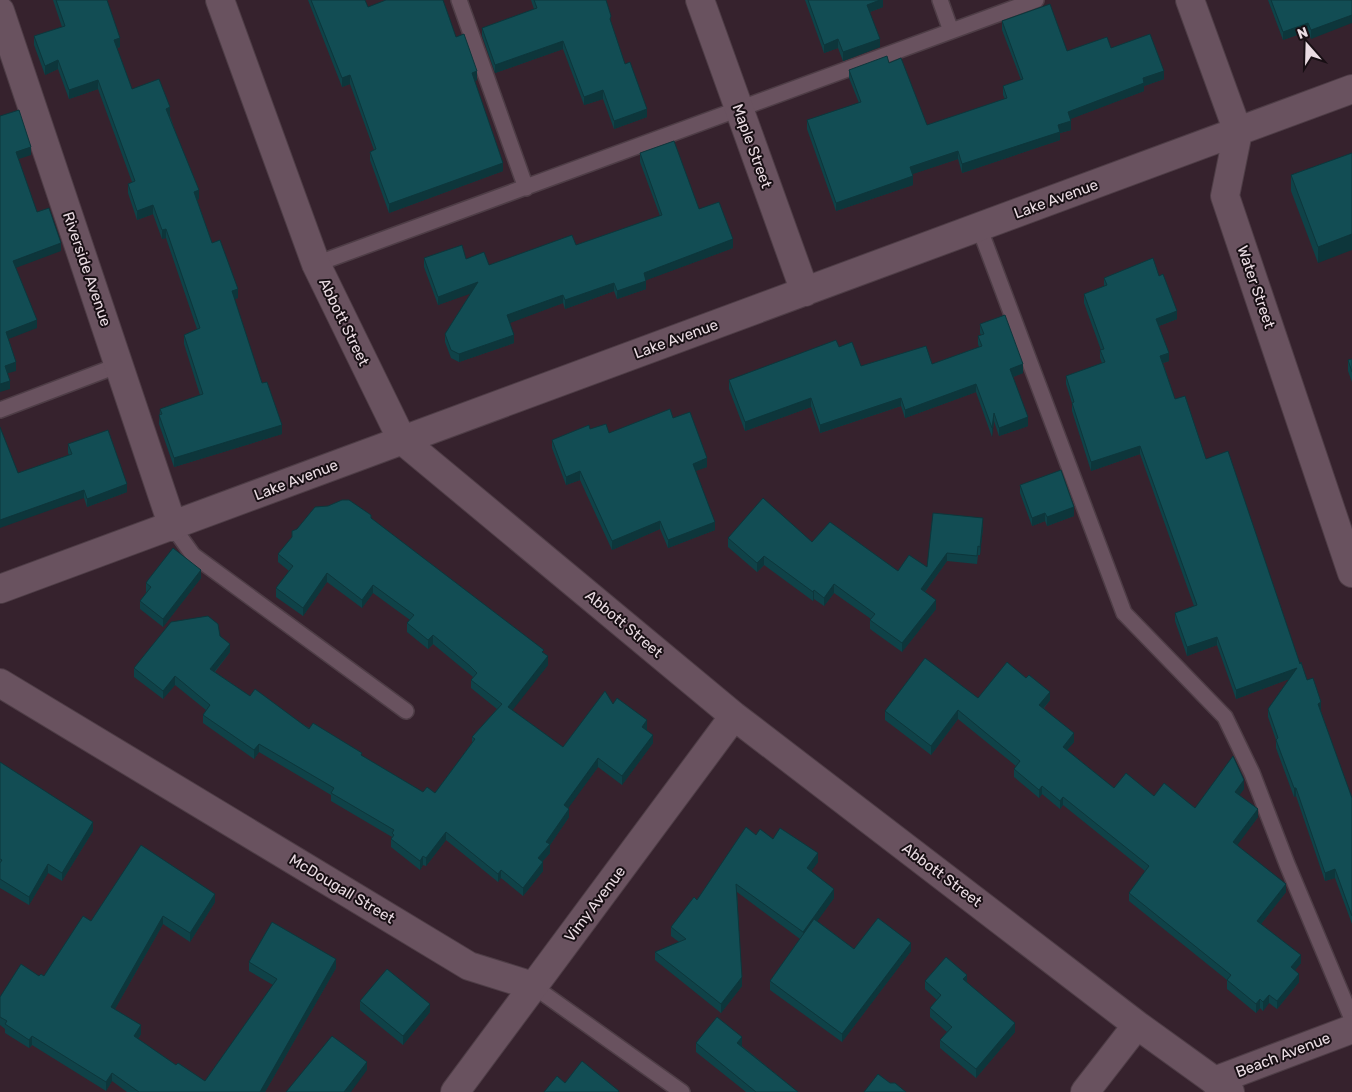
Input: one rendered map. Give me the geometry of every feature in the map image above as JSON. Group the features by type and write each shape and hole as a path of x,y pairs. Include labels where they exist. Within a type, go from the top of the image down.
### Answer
{"street":[{"name":"Abbott Street","path":"220,0 316,264 402,440 734,716 1137,1024 1222,1086"},
{"name":"Maple Street","path":"700,0 805,292"},
{"path":"1190,0 1238,132"},
{"name":"Riverside Avenue","path":"0,11 173,527"},
{"name":"Lake Avenue","path":"0,590 1352,90"},
{"name":"Water Street","path":"1238,132 1225,196 1352,573"},
{"name":"McDougall Street","path":"0,683 469,966 533,986"},
{"name":"Vimy Avenue","path":"455,1092 734,716"},
{"path":"1085,1092 1137,1024"},
{"name":"Beach Avenue","path":"1222,1086 1352,1029"}],"lane":[{"path":"459,0 526,188"},
{"path":"940,0 951,31"},
{"path":"316,264 1036,0"},
{"path":"979,227 1124,613 1225,717 1252,772 1287,864 1352,1019"},
{"path":"0,410 119,365"},
{"path":"173,527 193,555 406,711"},
{"name":"McDougall Street","path":"533,986 682,1092"}],"building":[{"path":"56,0 107,0 120,38 114,40 132,89 159,79 170,107 166,109 199,190 194,192 212,243 220,240 238,289 232,291 262,383 267,382 282,425 174,458 159,415 162,414 160,409 203,394 184,335 200,328 166,229 162,230 153,205 137,211 128,184 135,181 98,80 69,90 58,60 45,66 34,36 65,26"},
{"path":"311,0 365,0 368,7 386,0 443,0 456,37 464,34 477,71 472,73 503,163 389,204 370,152 376,149 350,75 342,78"},
{"path":"534,0 606,0 611,16 610,19 625,64 630,62 647,109 614,121 603,90 584,97 563,41 495,65 482,28 537,8"},
{"path":"808,0 880,0 867,5 880,39 843,52 838,39 824,45"},
{"path":"1271,0 1352,0 1352,15 1311,30 1308,23 1283,32"},
{"path":"1050,4 1067,51 1107,37 1111,48 1150,34 1164,71 1143,78 1144,83 1068,112 1071,121 1058,125 1060,132 962,164 958,151 910,167 913,176 836,203 807,120 861,102 849,70 887,56 889,63 901,58 927,125 1007,98 1003,86 1023,79 1002,21"},
{"path":"19,110 31,147 16,152 37,212 49,208 61,243 13,261 37,320 6,332 16,362 5,366 10,381 0,384 0,116"},
{"path":"674,141 699,209 719,202 733,239 644,273 646,281 617,291 614,283 565,300 563,295 507,315 514,335 459,354 451,350 445,334 478,282 438,297 424,258 462,245 466,259 484,252 489,265 572,235 576,245 662,215 640,153"},
{"path":"1352,153 1352,234 1318,247 1291,175"},
{"path":"1153,258 1159,276 1163,274 1177,311 1156,319 1169,353 1160,356 1175,399 1185,396 1206,459 1228,451 1300,664 1301,662 1307,680 1313,678 1321,702 1318,704 1352,798 1352,916 1335,869 1325,873 1296,788 1294,788 1276,740 1278,738 1268,709 1297,668 1236,690 1217,637 1187,647 1175,613 1197,605 1140,446 1091,462 1072,403 1074,402 1066,376 1105,362 1100,350 1104,349 1084,294 1107,285 1104,278"},
{"path":"1005,315 1023,364 1010,369 1028,417 999,428 994,413 992,428 976,384 905,410 901,398 820,425 811,398 745,422 729,380 836,340 839,347 852,342 861,366 926,346 932,364 982,346 978,336 984,334 980,324"},
{"path":"1352,359 1352,372 1348,360"},
{"path":"670,409 673,418 690,412 707,458 693,464 715,522 668,540 660,521 612,541 580,471 566,477 552,440 589,425 590,429 606,424 609,433"},
{"path":"0,427 18,473 72,454 68,444 108,430 127,484 87,499 84,490 0,520"},
{"path":"1061,470 1074,507 1047,517 1045,513 1032,518 1020,485"},
{"path":"763,498 812,542 830,522 898,571 909,555 927,567 933,513 983,518 980,547 978,546 977,556 947,553 921,589 936,600 902,643 870,620 875,614 834,584 824,598 764,556 757,563 728,538"},
{"path":"342,500 349,500 371,515 371,518 544,650 542,652 548,656 508,707 563,747 605,691 613,704 617,698 647,720 642,727 653,735 622,776 598,758 564,805 569,809 546,842 550,844 538,858 543,862 523,888 501,870 498,874 446,832 426,858 423,856 420,861 391,839 394,835 392,833 394,830 331,793 334,788 259,744 254,750 203,715 210,705 175,676 163,691 134,668 171,622 208,616 218,624 220,636 230,644 210,669 250,696 255,689 309,729 313,723 362,753 361,755 423,792 427,787 435,793 475,739 472,737 502,704 471,680 477,673 470,666 433,635 428,640 407,623 414,615 373,585 362,600 327,573 303,608 276,588 293,566 278,554 292,537 292,531 297,529 315,507 328,506"},
{"path":"173,548 201,570 163,619 140,601 151,587 146,583"},
{"path":"925,658 978,698 1007,662 1026,678 1029,675 1050,692 1039,705 1074,733 1063,747 1114,788 1126,773 1154,796 1164,783 1195,808 1233,756 1244,780 1235,792 1258,809 1233,842 1286,884 1257,921 1301,955 1291,967 1299,974 1277,1001 1269,995 1263,1002 1260,999 1256,1004 1227,980 1231,975 1129,893 1149,866 1063,797 1060,801 1042,786 1039,790 1014,769 1020,761 958,710 931,746 885,711"},
{"path":"0,762 93,822 62,873 48,864 29,897 0,879 0,863 2,860 0,859"},
{"path":"746,827 756,835 760,829 773,839 780,828 818,853 807,868 834,889 803,932 736,884 742,977 721,1004 655,952 686,939 671,927 694,897 697,900"},
{"path":"141,845 215,894 190,933 163,916 111,1007 141,1025 134,1036 176,1065 178,1063 205,1081 277,979 249,962 272,922 336,959 260,1092 139,1092 112,1073 106,1082 32,1036 29,1040 5,1024 7,1021 0,1017 0,997 21,964 39,976 41,974 44,976 83,916 91,921"},
{"path":"878,918 911,943 842,1034 770,981 814,919 854,949"},
{"path":"946,957 967,975 963,979 1015,1023 976,1069 940,1040 952,1027 930,1008 941,995 925,981"},
{"path":"387,969 430,1004 403,1036 360,1001"},
{"path":"717,1017 742,1037 737,1043 798,1092 756,1092 696,1043"},
{"path":"332,1036 367,1062 344,1092 286,1092"},
{"path":"582,1061 619,1091 544,1092 557,1076 565,1083"},
{"path":"878,1074 890,1083 895,1083 906,1092 864,1092"}]}
